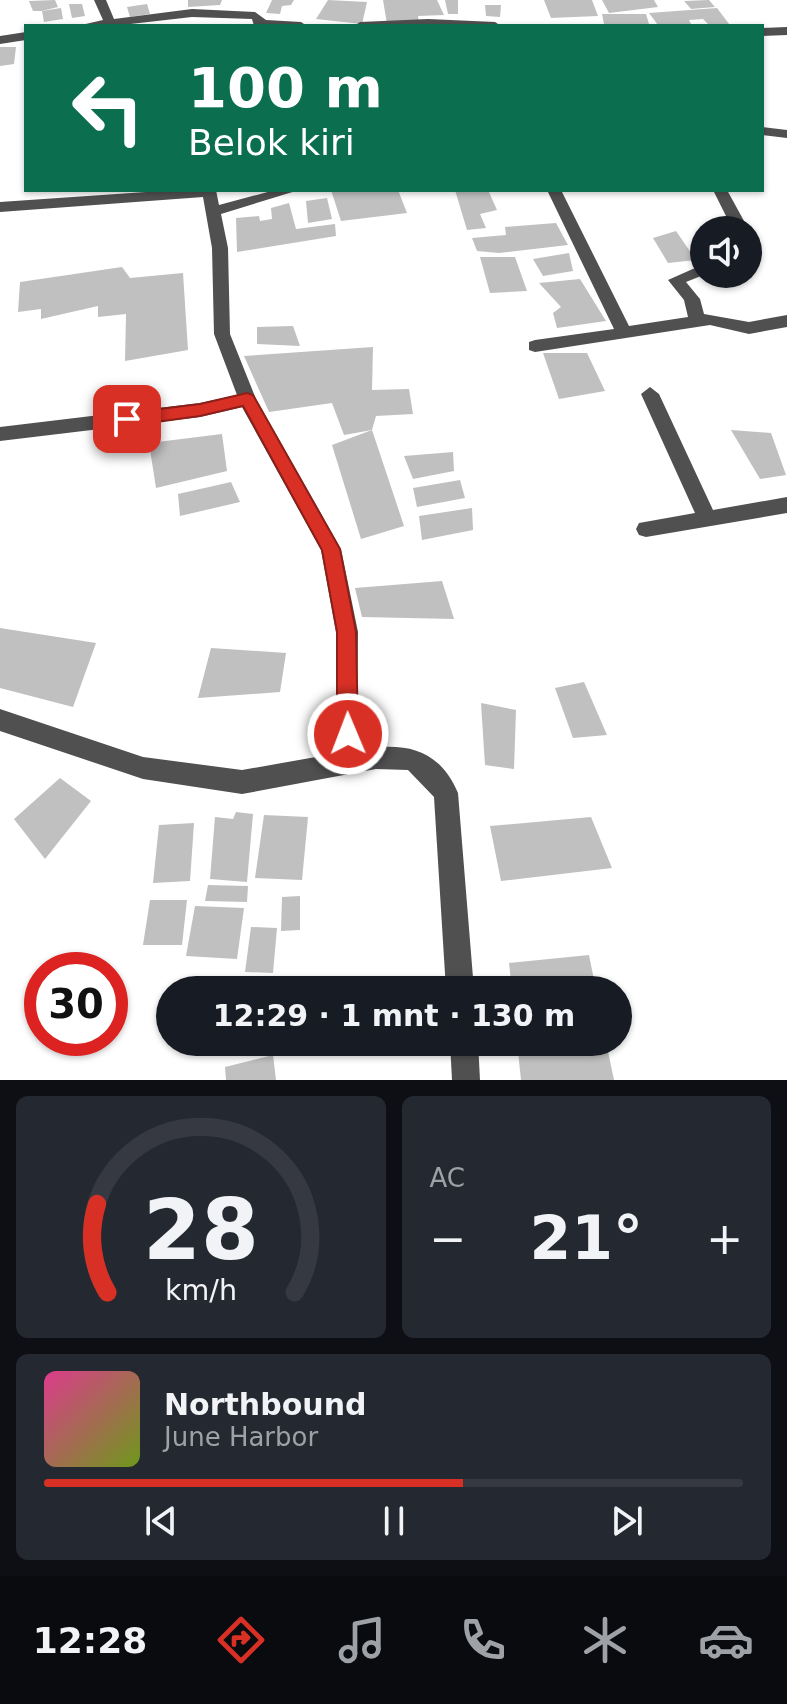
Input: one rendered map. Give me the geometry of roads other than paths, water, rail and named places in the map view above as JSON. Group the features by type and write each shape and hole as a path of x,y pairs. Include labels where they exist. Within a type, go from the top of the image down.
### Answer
{"street":[{"path":"100,0 110,22"},
{"path":"96,24 192,13 246,14 260,19 261,24"},
{"path":"764,32 787,31"},
{"path":"0,40 24,36"},
{"path":"764,131 787,134"},
{"path":"0,207 211,198 272,192"},
{"path":"555,192 624,333"},
{"path":"721,192 734,216"},
{"path":"211,198 222,334 247,399 331,549 347,632 348,734 343,764"},
{"path":"690,274 676,280 692,299 697,320"},
{"path":"535,346 697,320 749,328 787,321"},
{"path":"650,394 707,518"},
{"path":"0,434 200,410 247,399"},
{"path":"646,529 787,505"},
{"path":"0,720 143,768 242,782 401,753 431,768 446,793 459,976"},
{"path":"465,1056 466,1080"}]}
